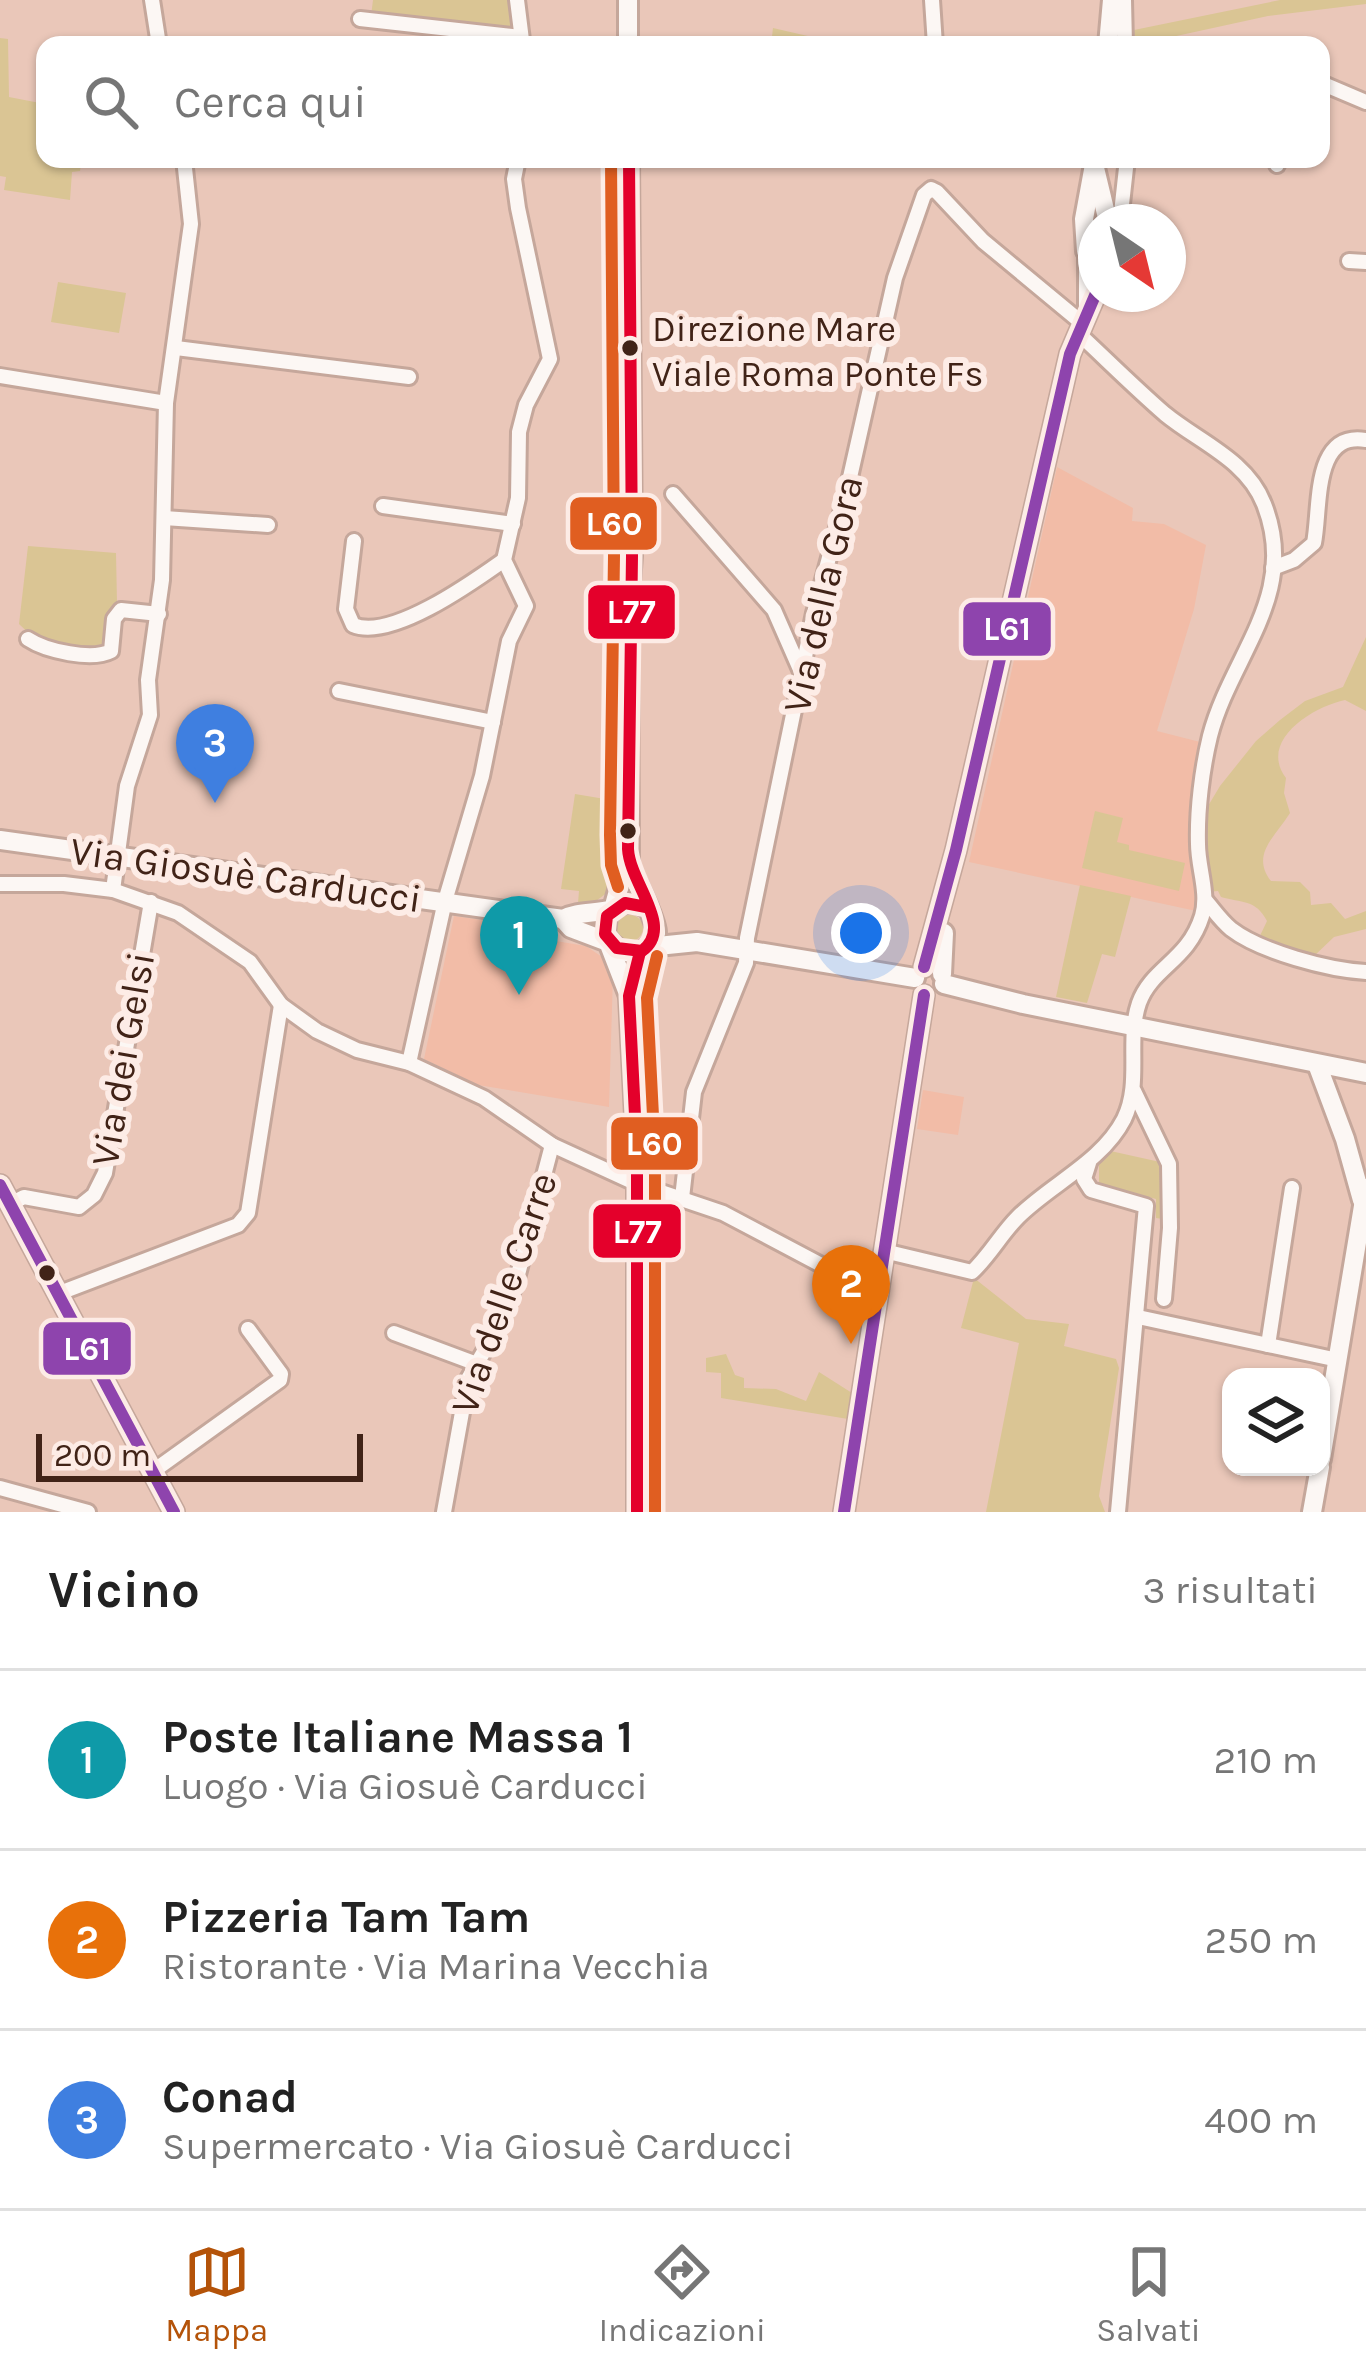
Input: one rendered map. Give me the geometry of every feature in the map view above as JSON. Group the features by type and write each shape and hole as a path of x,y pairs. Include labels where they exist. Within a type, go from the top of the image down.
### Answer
{"main road":[{"path":"628,0 628,36"},
{"path":"1109,36 1112,0"},
{"path":"628,168 629,869 656,932 644,950 629,996"},
{"path":"1094,168 1094,203"},
{"path":"844,1512 930,979 1070,354 1086,314"},
{"name":"Via Giosuè Carducci","path":"0,840 562,919 613,909"},
{"path":"629,869 604,925 629,996 637,1184 637,1512"},
{"path":"613,909 629,902 697,942"},
{"name":"Via Giosuè Carducci","path":"562,919 571,928 608,942"},
{"path":"608,942 622,953 697,942 930,979 1319,1071 1366,1073"},
{"path":"1319,1071 1364,1194 1330,1406"},
{"path":"1345,1139 1352,1148 1366,1153"},
{"path":"4,1197 174,1512"},
{"path":"1312,1512 1318,1476"}],"street":[{"path":"152,0 158,36"},
{"path":"517,0 521,36"},
{"path":"932,0 934,36"},
{"path":"1124,0 1124,36"},
{"path":"360,19 485,36"},
{"path":"1330,87 1366,103"},
{"path":"113,890 127,786 150,715 148,680 159,614 164,518 166,403 191,224 185,168"},
{"path":"409,1063 445,901 482,776 509,641 526,606 505,563 518,498 519,432 526,405 550,359 518,208 516,168"},
{"path":"1122,204 1126,168"},
{"path":"1094,203 1117,192 1126,177"},
{"name":"Via della Gora","path":"682,1198 694,1092 746,963 746,938 802,674 895,278 924,195 931,189 937,192 983,241 1086,314"},
{"path":"1349,261 1366,262"},
{"path":"884,1251 972,1272 994,1252 1016,1219 1091,1158 1123,1121 1134,1091 1133,1024 1140,1000 1151,980 1178,959 1193,936 1205,900 1198,843 1210,737 1265,614 1273,568 1271,524 1248,477 1168,416 1086,314"},
{"path":"176,348 409,377"},
{"path":"0,376 166,403"},
{"path":"1273,568 1294,560 1314,543 1327,459 1335,445 1344,439 1366,440"},
{"path":"673,494 774,610 802,674"},
{"path":"383,506 513,524"},
{"path":"164,518 268,525"},
{"path":"354,541 346,609 353,625 367,630 452,595 505,563"},
{"path":"28,639 38,646 101,656 111,651 114,619 121,610 159,614"},
{"path":"339,691 493,722"},
{"path":"0,884 113,890 178,913 230,945 250,962 281,1005 317,1030 357,1050 409,1063 484,1098 552,1145 637,1184 723,1213 878,1294"},
{"path":"1205,900 1231,929 1262,945 1345,971 1366,972"},
{"name":"Via dei Gelsi","path":"4,1197 79,1207 94,1195 105,1173 151,902"},
{"path":"57,1294 238,1225 248,1214 281,1005"},
{"path":"1134,1091 1168,1164 1170,1228 1164,1299"},
{"name":"Via delle Carre","path":"444,1512 468,1379 501,1322 516,1282 552,1145"},
{"path":"1091,1158 1084,1179 1091,1190"},
{"path":"1061,1182 1146,1206 1118,1512"},
{"path":"1268,1345 1292,1188"},
{"path":"1138,1317 1338,1360"},
{"path":"152,1472 280,1380 281,1373 248,1329"},
{"name":"Via delle Carre","path":"394,1334 477,1364"},
{"path":"0,1488 88,1512"}],"shaded area":[{"path":"373,0 510,0 511,31 371,16"},
{"path":"1280,0 1366,0 1366,4 1268,16 1176,36 1134,36 1134,30"},
{"path":"773,28 808,36 772,36"},
{"path":"0,38 8,39 9,97 36,102 36,168 80,168 72,172 70,200 4,190 6,177 0,176"},
{"path":"58,282 126,293 119,333 51,322"},
{"path":"1057,467 1133,508 1132,521 1164,524 1206,545 1194,609 1157,731 1204,743 1201,912 969,862"},
{"path":"28,546 116,553 117,603 110,611 109,646 100,651 36,640 19,624"},
{"path":"1366,637 1366,711 1345,700 1318,710 1293,728 1279,751 1290,813 1267,846 1265,871 1271,881 1300,882 1310,892 1311,905 1331,903 1345,919 1366,911 1366,929 1334,937 1313,957 1258,940 1267,921 1258,909 1221,897 1218,891 1208,892 1202,835 1208,806 1256,741 1305,701 1343,687"},
{"path":"575,794 611,800 612,889 592,904 578,903 579,891 561,889"},
{"path":"1095,811 1123,818 1117,842 1129,845 1129,850 1185,863 1179,891 1082,868"},
{"path":"1080,885 1131,896 1115,957 1102,954 1087,1003 1056,997"},
{"path":"630,915 643,928 630,941 617,928"},
{"path":"454,916 501,923 506,933 586,946 605,959 613,975 609,1107 478,1085 424,1059"},
{"path":"923,1090 964,1097 958,1135 917,1129"},
{"path":"1106,1150 1169,1164 1170,1220 1156,1218 1156,1199 1099,1184 1099,1160"},
{"path":"974,1278 1026,1319 1069,1324 1064,1346 1116,1359 1119,1368 1099,1496 1105,1512 986,1512 1019,1343 961,1328"},
{"path":"726,1354 735,1375 744,1378 744,1388 776,1389 806,1401 819,1372 852,1393 848,1419 721,1398 721,1373 706,1372 706,1358"}],"transit line":[{"name":"L60","path":"611,168 610,835 618,887"},
{"name":"L77","path":"629,168 628,849 654,930 642,951 617,948 605,934 607,916 625,903 646,907"},
{"name":"L61","path":"924,967 956,850 1070,354 1088,312"},
{"name":"L77","path":"637,1512 637,1155 629,996 640,952"},
{"name":"L60","path":"655,1512 655,1155 647,998 657,956"},
{"name":"L61","path":"844,1512 924,995"},
{"name":"L61","path":"0,1185 174,1512"}],"place":[{"name":"Direzione Mare Viale Roma Ponte Fs","path":"630,348"},
{"name":"Conad","path":"215,803"},
{"name":"Poste Italiane Massa 1","path":"519,995"},
{"name":"Pizzeria Tam Tam","path":"851,1344"}]}
